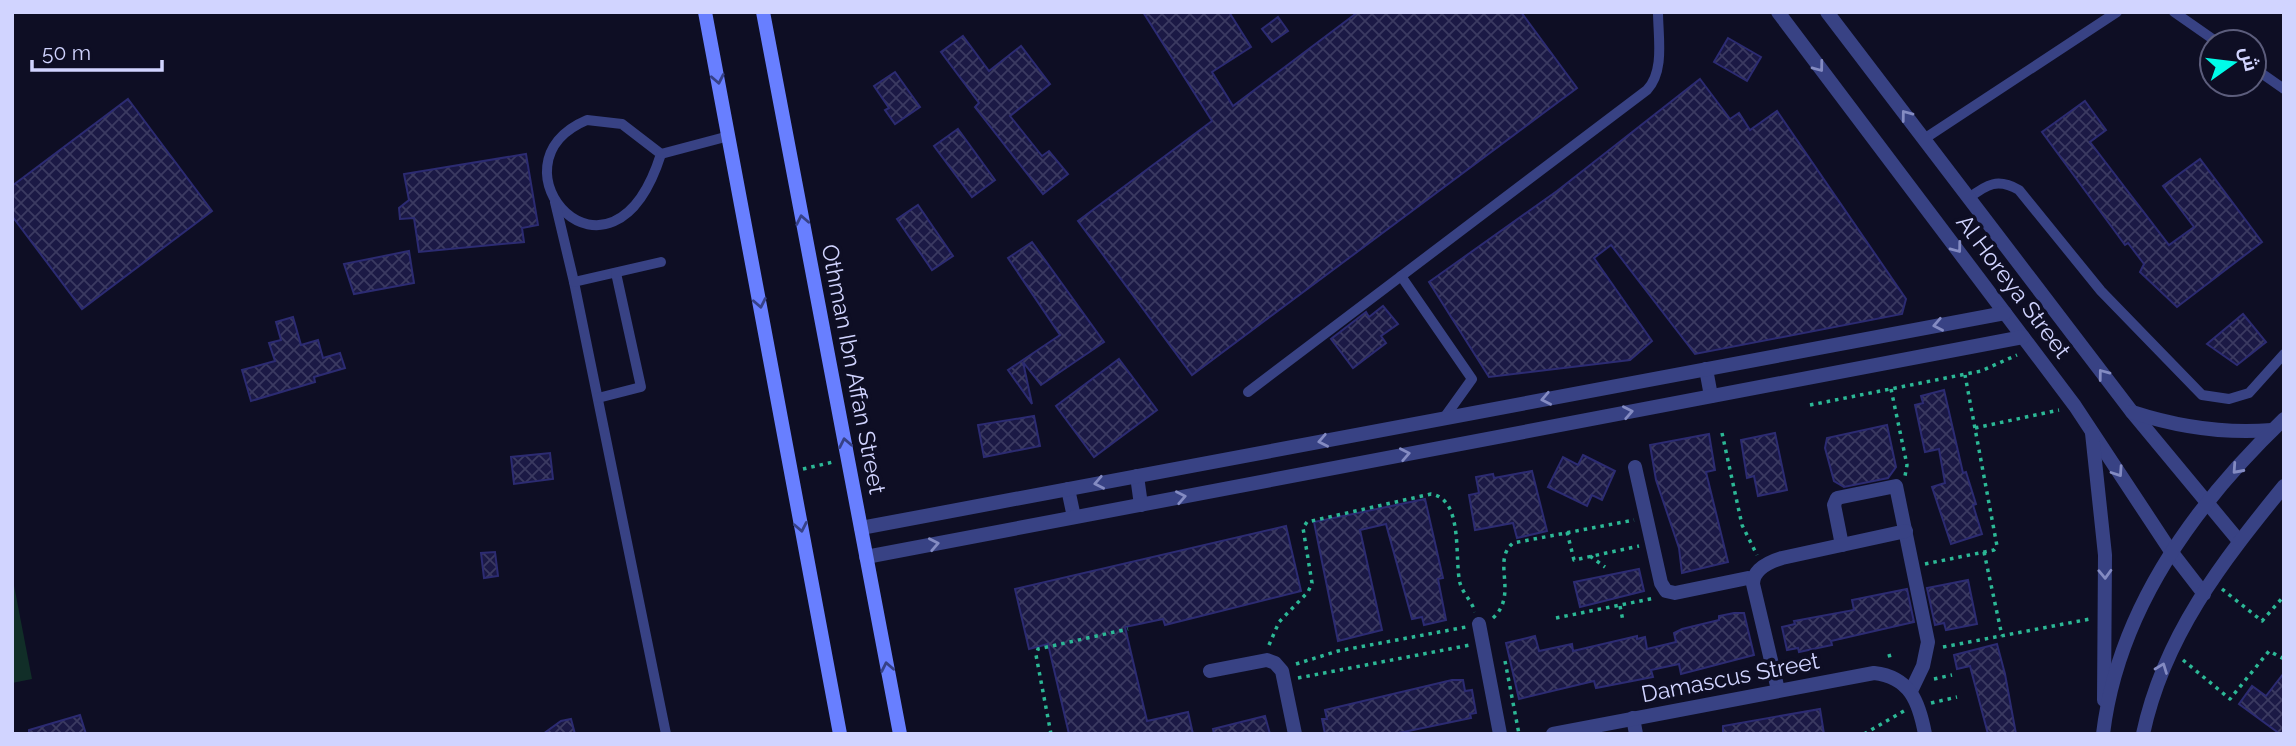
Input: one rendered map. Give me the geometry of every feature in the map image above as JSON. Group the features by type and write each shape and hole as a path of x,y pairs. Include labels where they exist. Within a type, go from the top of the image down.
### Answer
{"main road":[{"path":"705,12 840,734"},
{"name":"Othman Ibn Affan Street","path":"762,12 900,734"}],"street":[{"name":"Al Horeya Street","path":"1778,12 2075,407 2171,550 2204,594"},
{"name":"Al Horeya Street","path":"1828,12 2132,412 2239,541"},
{"path":"861,528 2005,313"},
{"path":"866,557 1777,383 2026,341"},
{"path":"1771,357 1777,383"},
{"path":"1706,369 1712,396"},
{"path":"2132,412 2189,428 2228,432 2272,430"},
{"path":"2104,728 2137,612 2171,550 2208,502 2284,419"},
{"path":"2092,433 2103,524 2106,616 2104,728"},
{"path":"1634,467 1661,583 1666,591 1675,593 1748,578 1753,580"},
{"path":"1137,476 1141,505"},
{"path":"1842,545 1834,505 1837,498 1891,485 1897,487 1928,650 1911,691 1919,705 1925,734"},
{"path":"2143,734 2155,686 2169,649 2239,541 2284,486"},
{"path":"1068,489 1074,517"},
{"path":"1753,580 1766,565 1906,531"},
{"path":"1753,580 1778,690"},
{"path":"1479,624 1500,734"},
{"path":"1210,671 1267,660 1275,663 1283,676 1295,734"},
{"name":"Damascus Street","path":"1553,734 1874,673 1895,678 1911,691"},
{"path":"1633,718 1636,734"}],"lane":[{"path":"1248,392 1548,168 1647,90 1656,81 1658,12"},
{"path":"1924,139 2117,12"},
{"path":"2174,12 2198,29"},
{"path":"2268,78 2284,89"},
{"path":"661,154 622,124 587,120 569,128 556,142 545,172 574,282 666,734"},
{"path":"661,154 729,136"},
{"path":"555,202 578,224 603,226 624,214 639,201 652,181 661,154"},
{"path":"1969,198 1987,184 2004,182 2019,190 2101,291 2202,395 2229,399 2249,393 2263,381 2284,354"},
{"path":"574,282 661,262"},
{"path":"597,398 641,387 616,273"},
{"path":"1401,276 1472,379 1444,418"}],"path":[{"path":"1810,405 1965,375 2007,361 2026,341"},
{"path":"1913,566 1996,549 1965,375"},
{"path":"1891,389 1907,465 1905,478 1897,487"},
{"path":"1975,428 2075,407"},
{"path":"1722,433 1746,536 1766,565"},
{"path":"791,471 848,459"},
{"path":"1267,660 1279,622 1308,592 1312,583 1304,524 1431,494 1444,498 1451,509 1460,581 1479,624"},
{"path":"1283,676 1327,654 1479,624 1496,616 1506,600 1504,559 1508,547 1518,541 1646,517"},
{"path":"1567,532 1572,559 1652,543"},
{"path":"1984,552 2002,636"},
{"path":"1590,556 1605,567"},
{"path":"2213,581 2262,621 2284,596"},
{"path":"1556,618 1647,601 1666,591"},
{"path":"1620,606 1623,621"},
{"path":"1928,650 2106,616"},
{"path":"1051,734 1036,654 1038,649 1128,629"},
{"path":"1283,676 1482,643"},
{"path":"2169,649 2230,699 2269,651 2284,659"},
{"path":"1505,661 1518,734"}],"green space":[{"path":"12,575 32,679 12,683"}],"building":[{"path":"1143,12 1229,12 1251,47 1212,72 1233,106 1358,12 1521,12 1577,88 1192,375 1078,221 1212,121"},
{"path":"1278,17 1288,31 1272,42 1262,29"},
{"path":"963,36 989,71 1021,46 1050,84 1010,116 1042,156 1049,151 1068,174 1043,194 975,107 979,103 941,52"},
{"path":"1728,38 1761,57 1747,81 1714,62"},
{"path":"895,72 920,107 895,124 885,110 889,108 874,86"},
{"path":"1700,79 1730,119 1739,113 1750,130 1777,111 1906,299 1902,314 1695,354 1611,245 1594,258 1652,341 1630,360 1489,377 1429,282 1557,191"},
{"path":"128,99 212,211 82,309 12,216 12,186"},
{"path":"2085,101 2106,130 2090,142 2169,245 2194,227 2163,186 2200,159 2262,242 2177,307 2140,272 2144,264 2128,243 2125,245 2042,132"},
{"path":"958,129 995,180 972,197 934,146"},
{"path":"526,154 538,225 522,228 524,242 419,252 414,218 400,219 399,208 409,200 404,174"},
{"path":"918,205 953,256 932,270 897,219"},
{"path":"1032,242 1104,342 1041,385 1023,362 1032,404 1008,370 1060,335 1008,258"},
{"path":"409,251 414,283 354,294 344,264"},
{"path":"1383,306 1398,324 1381,336 1386,343 1353,368 1331,339 1366,312 1369,317"},
{"path":"2243,314 2266,342 2237,365 2207,344"},
{"path":"293,317 301,345 318,340 323,358 340,353 345,368 314,377 315,382 251,401 242,370 275,361 269,343 281,340 276,322"},
{"path":"1119,359 1157,410 1094,457 1056,406"},
{"path":"1944,390 1963,473 1966,472 1976,504 1973,505 1982,534 1951,544 1932,487 1945,483 1939,449 1925,452 1915,405 1923,403 1921,396"},
{"path":"1034,416 1040,446 984,457 978,425"},
{"path":"1887,425 1896,467 1888,478 1844,487 1834,481 1825,448 1827,438"},
{"path":"1775,433 1787,490 1758,496 1754,476 1747,478 1741,440"},
{"path":"1709,434 1715,470 1706,472 1728,562 1682,573 1679,548 1656,480 1650,445"},
{"path":"550,453 553,479 514,484 511,457"},
{"path":"1583,455 1615,471 1602,500 1592,495 1587,506 1548,487 1563,457 1578,465"},
{"path":"1532,471 1547,531 1517,538 1513,523 1475,530 1469,495 1479,493 1476,477 1493,474 1494,478"},
{"path":"1425,499 1443,578 1438,579 1446,620 1424,625 1422,617 1412,619 1386,524 1360,530 1382,630 1338,641 1314,522"},
{"path":"1286,526 1301,591 1165,625 1163,619 1125,627 1147,721 1188,712 1193,734 1069,734 1048,644 1029,649 1015,589"},
{"path":"495,552 498,576 484,578 481,553"},
{"path":"1639,569 1644,591 1580,607 1574,582"},
{"path":"1968,580 1977,624 1946,630 1944,623 1935,625 1927,588"},
{"path":"1907,589 1914,622 1831,641 1832,645 1799,652 1798,648 1787,650 1782,627 1795,624 1794,621 1854,610 1852,600"},
{"path":"1744,613 1754,655 1681,674 1679,664 1651,670 1653,677 1596,688 1594,681 1519,699 1506,643 1535,636 1539,651 1572,644 1573,651 1637,636 1637,639 1645,637 1647,649 1676,642 1674,633 1682,629 1719,620 1719,616"},
{"path":"1997,644 2016,734 1988,734 1970,666 1957,669 1954,655"},
{"path":"2284,673 2284,734 2280,734 2239,704 2252,686 2266,696"},
{"path":"1452,680 1463,680 1465,691 1472,690 1476,713 1470,714 1471,718 1394,734 1325,734 1322,719 1327,719 1325,710"},
{"path":"1820,709 1824,734 1723,734 1723,726"},
{"path":"80,715 86,734 29,734 29,730"},
{"path":"1265,716 1270,734 1214,734 1213,729"},
{"path":"571,719 575,734 543,734 561,721"}]}
